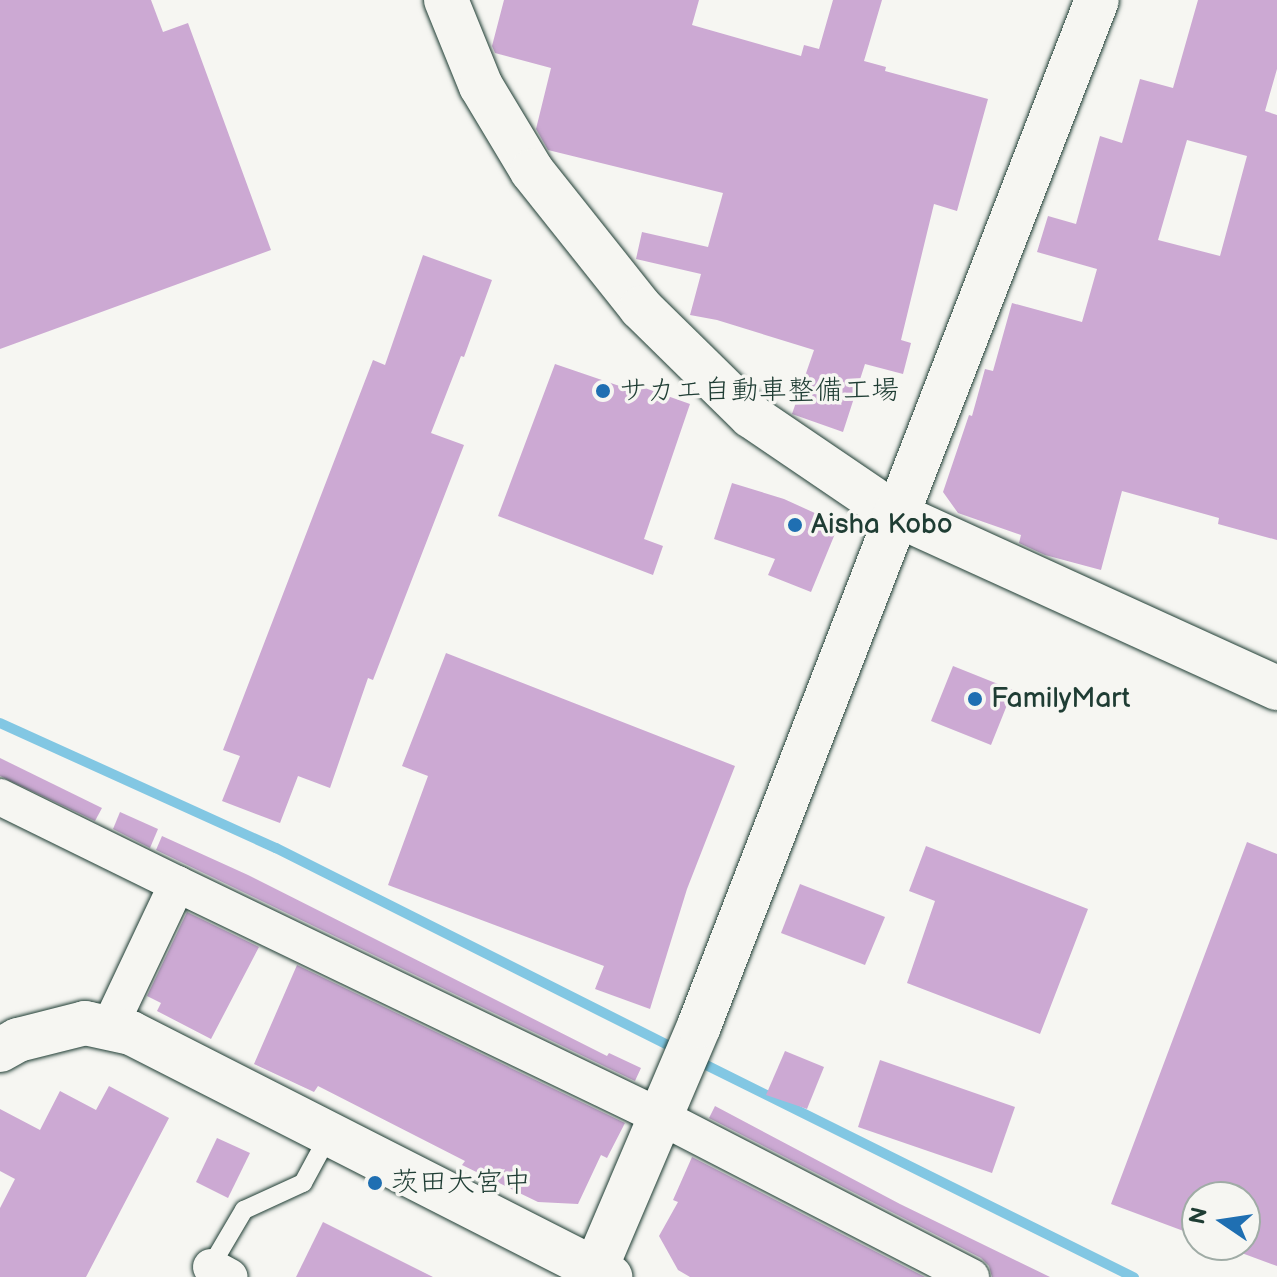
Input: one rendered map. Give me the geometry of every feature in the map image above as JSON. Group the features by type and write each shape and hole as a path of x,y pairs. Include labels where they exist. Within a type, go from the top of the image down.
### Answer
{"street":[{"path":"446,0 481,86 532,171 641,308 751,416 895,514 1277,688"},
{"path":"0,1050 18,1040 85,1023 110,1026 160,1047 599,1274 1097,0"},
{"path":"0,797 177,884 669,1098 971,1277"},
{"path":"110,1026 177,884"}],"lane":[{"path":"215,1274 244,1210 303,1183 329,1135"}],"building":[{"path":"0,0 151,0 163,32 188,23 271,250 0,349"},
{"path":"504,0 699,0 692,25 801,56 804,45 819,49 833,0 882,0 864,61 886,67 885,71 988,99 957,211 934,204 901,340 911,343 903,374 865,364 843,432 792,414 814,350 717,320 690,315 701,274 636,259 642,232 708,247 723,193 548,150 536,129 551,68 495,53 492,46"},
{"path":"1198,0 1277,0 1277,69 1265,111 1277,115 1277,540 1218,524 1219,518 1122,491 1101,570 1045,555 1019,543 1021,535 958,513 943,492 969,415 972,416 985,369 993,371 1012,303 1082,322 1097,269 1037,252 1048,216 1076,224 1100,136 1122,143 1140,79 1173,88","holes":["1187,140 1247,156 1220,256 1158,240"]},
{"path":"423,255 492,280 464,357 461,356 431,433 464,445 373,680 368,678 330,788 298,776 280,823 222,801 240,756 223,750 373,360 385,365"},
{"path":"555,364 640,393 642,387 690,404 644,539 663,546 653,575 498,516"},
{"path":"732,483 784,499 839,524 811,592 768,575 775,559 714,539"},
{"path":"446,653 735,766 687,889 650,1009 595,989 604,966 388,885 428,776 402,766"},
{"path":"953,666 1013,690 991,745 931,721"},
{"path":"0,758 102,808 95,821 0,776"},
{"path":"120,812 158,829 150,848 113,829"},
{"path":"162,836 248,875 607,1056 609,1053 641,1068 635,1081 156,850"},
{"path":"1247,842 1277,854 1277,1266 1261,1260 1261,1181 1181,1181 1181,1230 1111,1204"},
{"path":"926,846 1088,909 1040,1034 907,983 935,901 909,891"},
{"path":"800,884 885,917 865,965 781,933"},
{"path":"187,912 259,947 211,1039 157,1011 161,1003 147,996"},
{"path":"297,965 625,1123 607,1158 601,1155 578,1204 538,1202 462,1165 465,1161 318,1086 314,1092 254,1064"},
{"path":"785,1051 824,1067 807,1109 766,1095"},
{"path":"880,1060 1015,1107 992,1173 858,1127"},
{"path":"109,1086 169,1118 86,1277 0,1277 0,1208 15,1179 0,1171 0,1109 40,1130 60,1091 96,1110"},
{"path":"715,1106 900,1204 1050,1277 992,1277 989,1266 981,1258 709,1118"},
{"path":"217,1138 250,1153 228,1198 196,1182"},
{"path":"692,1157 925,1277 690,1277 678,1270 659,1236 678,1202 673,1200"},
{"path":"323,1222 433,1277 296,1277"}],"waterway":[{"path":"0,723 276,848 679,1051"},
{"path":"696,1060 1134,1277"}],"place":[{"name":"サカエ自動車整備工場","path":"603,391"},
{"name":"Aisha Kobo","path":"795,525"},
{"name":"FamilyMart","path":"975,699"},
{"name":"茨田大宮中","path":"375,1183"}]}
